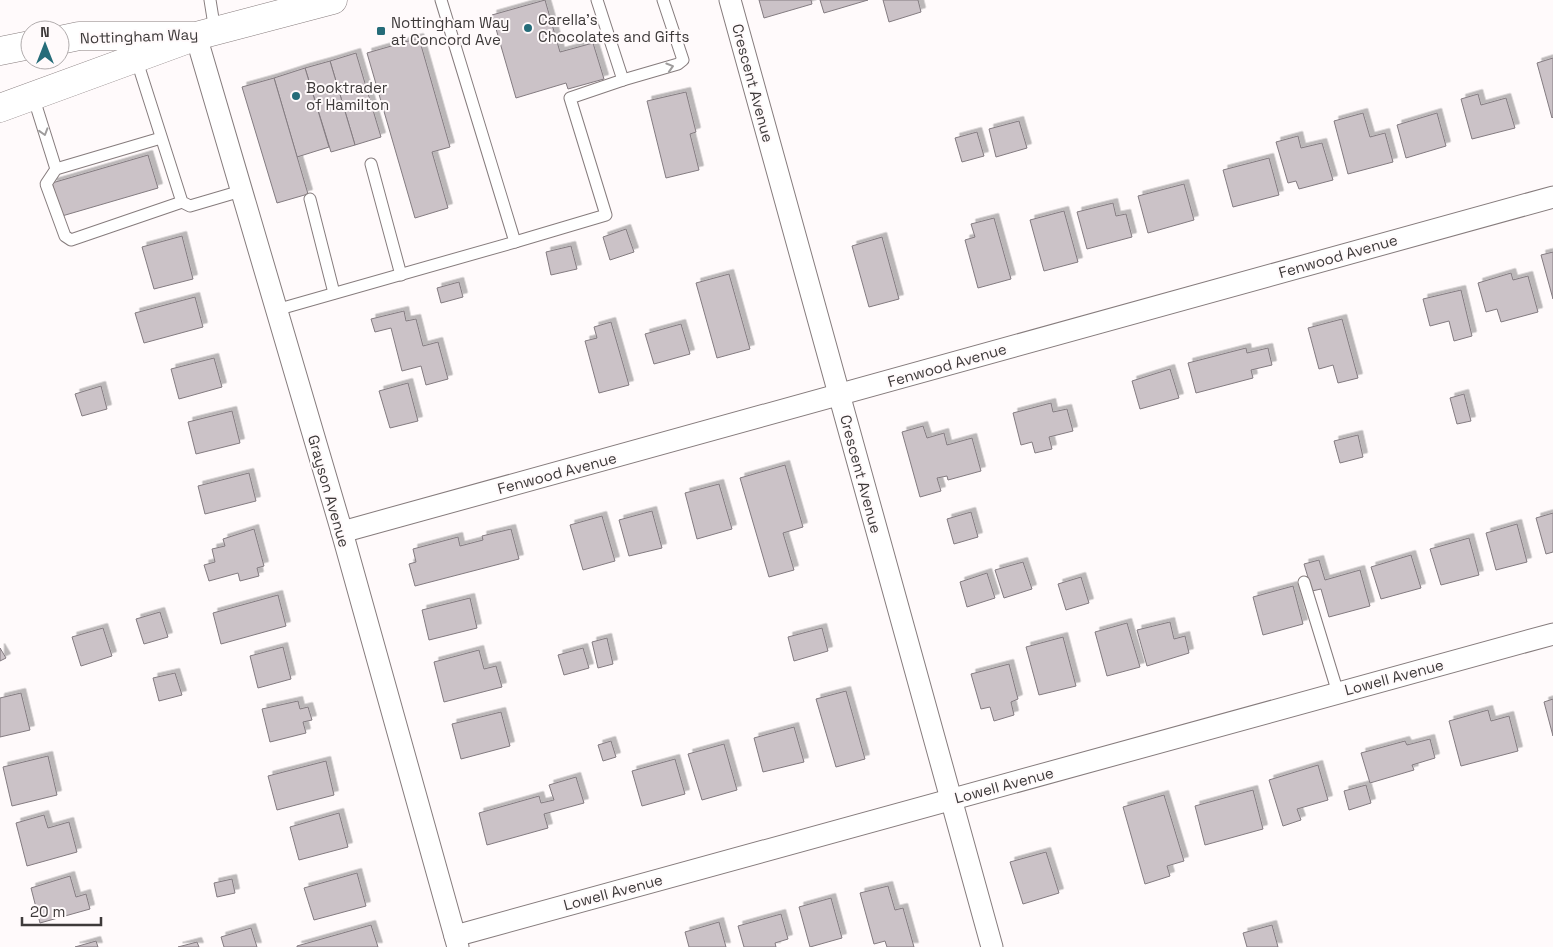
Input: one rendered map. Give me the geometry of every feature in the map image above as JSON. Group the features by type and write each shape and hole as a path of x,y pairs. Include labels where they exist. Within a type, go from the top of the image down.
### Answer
{"main road":[{"name":"Nottingham Way","path":"70,38 79,36 205,34 318,2"},
{"path":"0,108 205,34"},
{"path":"0,51 20,47"}],"street":[{"name":"Crescent Avenue","path":"730,0 992,947"},
{"name":"Grayson Avenue","path":"205,34 242,191 342,532 456,941"},
{"name":"Fenwood Avenue","path":"342,532 1553,197"},
{"name":"Lowell Avenue","path":"456,941 950,800 1553,634"}],"lane":[{"path":"205,34 210,0"},
{"path":"441,0 515,242"},
{"path":"597,0 623,80"},
{"path":"276,310 606,215 570,98 678,64 683,60 663,0"},
{"path":"136,58 182,202 190,206 242,191"},
{"path":"33,96 56,169"},
{"path":"161,138 56,169 46,184 65,236 71,240 182,202"},
{"path":"372,164 401,274"},
{"path":"310,199 334,293"},
{"path":"1304,582 1338,693"}],"building":[{"path":"545,0 560,52 593,43 604,79 568,89 566,83 516,98 492,15"},
{"path":"759,0 811,0 812,4 764,18"},
{"path":"820,0 868,0 824,13"},
{"path":"883,0 918,0 921,12 889,22"},
{"path":"419,38 450,147 432,152 448,208 415,218 367,53"},
{"path":"356,53 381,137 355,145 330,61"},
{"path":"1553,58 1553,117 1552,118 1537,63"},
{"path":"330,61 355,145 331,152 305,68"},
{"path":"305,68 329,147 297,157 274,78"},
{"path":"274,78 308,194 277,203 242,87"},
{"path":"686,92 696,132 690,134 699,170 666,178 647,101"},
{"path":"1478,94 1481,105 1506,98 1515,128 1472,139 1461,99"},
{"path":"1363,113 1370,137 1385,133 1393,162 1348,174 1334,121"},
{"path":"1437,113 1446,146 1406,158 1397,125"},
{"path":"1019,121 1027,148 996,157 989,129"},
{"path":"977,132 984,156 962,162 955,138"},
{"path":"1298,136 1301,148 1322,143 1333,180 1299,189 1296,181 1288,183 1276,142"},
{"path":"148,155 158,188 62,216 52,183"},
{"path":"1269,158 1279,195 1233,207 1223,170"},
{"path":"1184,184 1194,220 1148,233 1138,196"},
{"path":"1113,203 1116,216 1126,214 1132,237 1087,249 1077,212"},
{"path":"1064,211 1078,262 1044,271 1030,220"},
{"path":"994,218 1011,279 978,288 965,240 975,237 971,224"},
{"path":"626,229 634,252 610,260 603,237"},
{"path":"182,236 193,279 154,289 142,247"},
{"path":"882,237 899,299 869,307 852,246"},
{"path":"571,246 577,269 551,275 546,252"},
{"path":"1553,252 1553,299 1541,255"},
{"path":"1511,273 1513,280 1528,276 1538,312 1501,322 1497,309 1486,312 1478,283"},
{"path":"729,274 750,349 717,358 696,283"},
{"path":"459,282 463,297 441,303 437,288"},
{"path":"1461,290 1472,336 1454,341 1449,321 1430,326 1423,299"},
{"path":"195,297 203,327 144,343 135,313"},
{"path":"404,311 406,321 416,319 423,346 438,342 448,379 426,385 421,366 402,371 391,328 375,332 371,319"},
{"path":"1342,319 1358,378 1338,383 1333,365 1319,369 1308,328"},
{"path":"611,322 629,385 599,393 585,341 597,338 594,327"},
{"path":"681,324 690,354 654,364 645,334"},
{"path":"1246,348 1247,353 1268,348 1272,365 1251,370 1253,378 1196,393 1188,363"},
{"path":"214,358 222,387 179,399 171,369"},
{"path":"1170,369 1179,398 1140,409 1132,381"},
{"path":"408,383 418,421 390,428 379,391"},
{"path":"101,386 107,409 82,416 75,394"},
{"path":"1464,394 1471,421 1457,424 1450,398"},
{"path":"1051,403 1053,412 1067,409 1073,431 1049,437 1052,449 1035,453 1032,442 1021,445 1013,413"},
{"path":"232,411 240,443 196,454 188,422"},
{"path":"923,426 927,438 944,433 947,445 972,438 981,471 948,480 947,476 937,478 941,491 920,497 902,432"},
{"path":"1358,435 1363,457 1340,463 1334,441"},
{"path":"785,465 803,527 783,533 794,570 769,577 740,478"},
{"path":"249,473 256,501 205,514 198,486"},
{"path":"719,484 732,529 697,539 685,493"},
{"path":"652,511 662,548 629,556 619,520"},
{"path":"971,512 978,537 954,544 947,519"},
{"path":"1553,513 1553,552 1546,554 1536,518"},
{"path":"602,516 615,561 583,570 570,525"},
{"path":"1517,524 1527,562 1496,570 1486,533"},
{"path":"254,529 264,566 257,568 259,576 240,581 238,573 209,581 204,565 215,562 212,549 225,546 223,539"},
{"path":"511,529 519,559 415,586 409,564 416,562 413,549 458,537 460,546 483,540 482,536"},
{"path":"1469,538 1479,575 1441,585 1430,549"},
{"path":"1411,555 1421,588 1381,599 1371,567"},
{"path":"1319,560 1325,580 1360,570 1370,606 1329,617 1321,589 1312,591 1304,564"},
{"path":"1023,562 1032,589 1004,598 995,570"},
{"path":"987,573 995,598 967,607 960,582"},
{"path":"1081,577 1089,603 1066,610 1058,584"},
{"path":"1293,586 1303,624 1263,635 1253,597"},
{"path":"278,595 286,626 221,644 213,613"},
{"path":"470,598 477,628 429,640 422,610"},
{"path":"160,612 168,637 144,644 136,619"},
{"path":"1170,622 1174,639 1185,636 1189,653 1147,666 1137,630"},
{"path":"1127,623 1140,667 1107,676 1095,632"},
{"path":"103,628 112,656 81,666 72,637"},
{"path":"822,628 828,651 794,661 788,637"},
{"path":"1063,637 1076,686 1039,695 1026,647"},
{"path":"607,638 613,664 598,668 592,642"},
{"path":"283,647 291,679 258,688 250,656"},
{"path":"0,648 6,658 0,661"},
{"path":"583,648 589,668 564,675 558,655"},
{"path":"479,650 484,669 496,666 502,687 444,702 434,662"},
{"path":"1009,664 1018,699 1011,702 1014,715 994,721 990,707 981,709 971,674"},
{"path":"175,673 182,695 159,701 153,678"},
{"path":"846,691 865,759 836,767 816,699"},
{"path":"21,693 30,730 0,737 0,698"},
{"path":"1553,699 1553,736 1544,702"},
{"path":"298,701 300,709 308,707 312,720 303,722 306,733 270,742 262,709"},
{"path":"1488,710 1491,721 1509,716 1518,751 1461,766 1449,721"},
{"path":"501,712 510,746 461,759 452,724"},
{"path":"794,727 804,762 763,772 754,738"},
{"path":"1430,739 1435,758 1412,765 1414,770 1370,783 1361,753 1405,741 1407,745"},
{"path":"611,741 616,757 603,761 598,745"},
{"path":"724,744 737,790 702,800 688,754"},
{"path":"48,756 57,795 12,806 3,767"},
{"path":"675,759 685,794 642,806 632,771"},
{"path":"326,761 334,795 277,810 268,776"},
{"path":"1318,765 1328,800 1297,809 1301,820 1283,826 1269,780"},
{"path":"576,777 584,803 544,814 548,828 487,845 479,813 539,796 541,803 554,800 549,785"},
{"path":"1366,785 1371,803 1349,810 1344,791"},
{"path":"1253,790 1263,829 1205,845 1195,806"},
{"path":"1164,795 1184,861 1167,866 1170,876 1145,884 1123,807"},
{"path":"339,813 348,847 299,860 290,827"},
{"path":"44,815 48,828 69,822 77,852 27,866 16,823"},
{"path":"1046,852 1059,893 1023,904 1010,862"},
{"path":"357,873 366,906 314,920 304,888"},
{"path":"70,876 76,897 86,894 90,909 40,923 31,888"},
{"path":"232,879 235,893 217,897 214,883"},
{"path":"888,886 895,910 903,908 914,947 887,947 885,941 874,944 860,893"},
{"path":"831,898 842,938 810,947 799,907"},
{"path":"781,914 788,939 775,943 776,947 744,947 738,926"},
{"path":"719,922 726,947 689,947 685,932"},
{"path":"371,925 378,947 297,947 297,946"},
{"path":"1272,925 1278,947 1247,947 1243,933"},
{"path":"251,928 257,947 224,947 221,937"},
{"path":"96,941 98,947 75,947"},
{"path":"197,942 199,947 178,947"}],"place":[{"name":"Carella's Chocolates and Gifts","path":"528,28"},
{"name":"Nottingham Way at Concord Ave","path":"381,31"},
{"name":"Booktrader of Hamilton","path":"296,96"}]}
